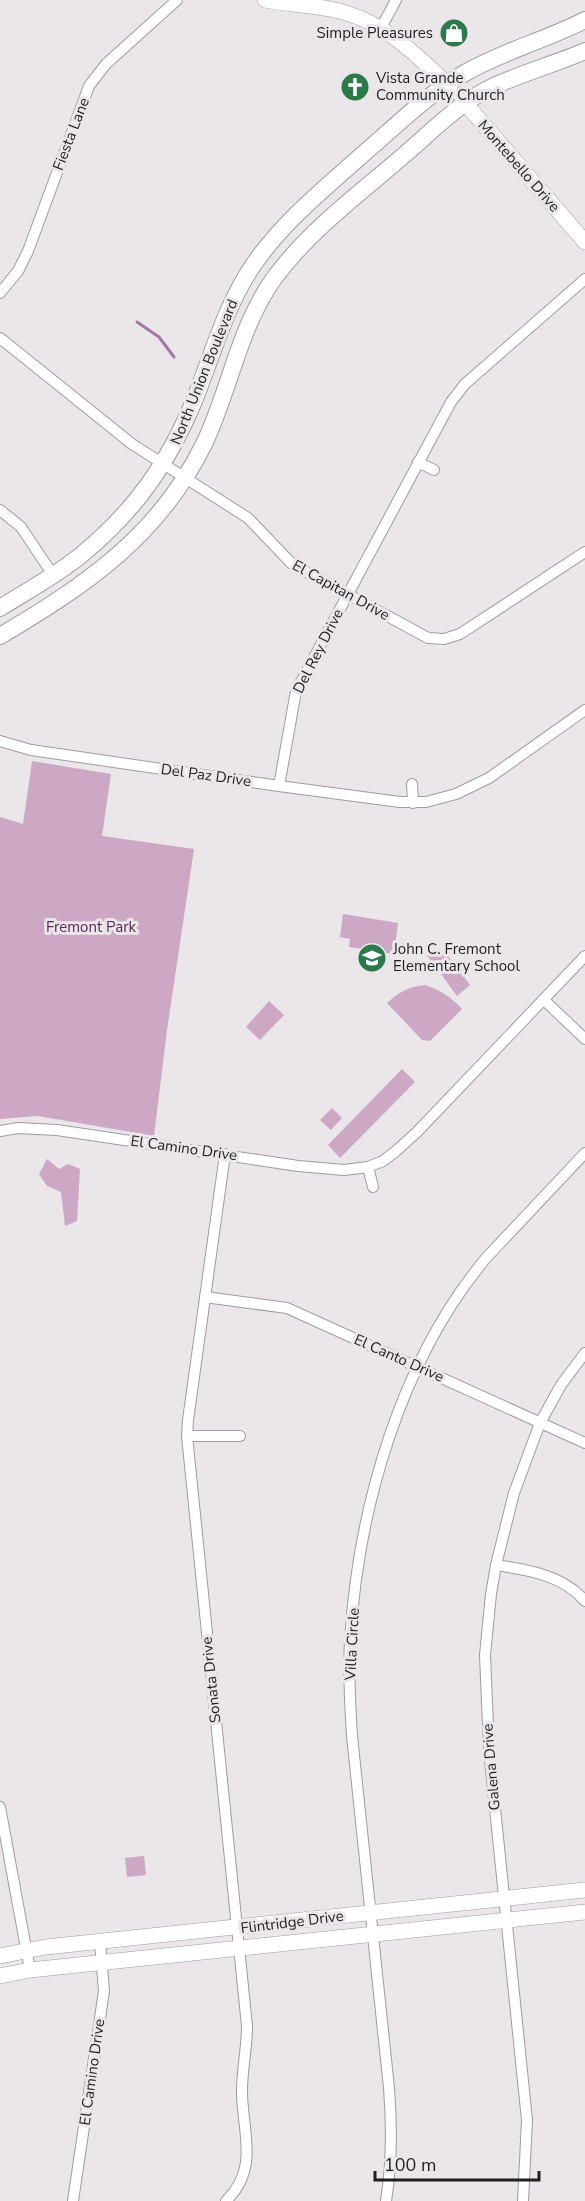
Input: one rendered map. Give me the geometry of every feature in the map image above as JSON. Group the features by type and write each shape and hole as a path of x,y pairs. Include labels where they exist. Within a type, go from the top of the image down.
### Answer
{"main road":[{"name":"North Union Boulevard","path":"0,608 80,556 120,519 163,465 194,400 229,307 254,264 279,233 392,129 447,84 486,61 585,20"},
{"name":"North Union Boulevard","path":"0,636 56,603 111,561 146,530 185,478 204,443 246,333 274,279 328,220 465,103 492,87 585,51"}],"street":[{"name":"Fiesta Lane","path":"0,293 23,261 89,86 106,64 177,0"},
{"name":"Montebello Drive","path":"265,0 350,14 381,28 407,46 465,103 585,242"},
{"path":"381,28 396,0"},
{"name":"Del Rey Drive","path":"279,786 296,691 451,402 465,384 585,279"},
{"name":"El Capitan Drive","path":"0,338 132,444 248,518 292,564 428,638 444,639 460,634 585,552"},
{"path":"418,462 434,470"},
{"path":"0,510 21,527 53,575"},
{"path":"581,712 585,724"},
{"name":"Del Paz Drive","path":"0,741 31,750 279,786 426,802 472,788 581,712"},
{"path":"412,784 413,802"},
{"name":"El Camino Drive","path":"0,1131 18,1128 57,1130 309,1167 344,1170 368,1167 383,1161 404,1145 585,956"},
{"path":"544,1000 585,1039"},
{"name":"Villa Circle","path":"386,2201 391,2173 392,2132 389,2088 371,1934 352,1736 350,1685 351,1631 356,1579 365,1526 382,1462 398,1416 418,1366 440,1324 472,1274 585,1153"},
{"name":"Sonata Drive","path":"225,1155 187,1436 247,2026 242,2094 248,2149 247,2168 242,2181 226,2201"},
{"path":"368,1167 373,1187"},
{"name":"El Canto Drive","path":"205,1297 287,1308 585,1443"},
{"name":"Galena Drive","path":"523,2201 527,2120 489,1750 485,1655 496,1565 514,1493 540,1423 561,1385 585,1353"},
{"path":"187,1436 240,1436"},
{"path":"496,1565 548,1576 567,1586 585,1601"},
{"path":"0,1807 30,1970"},
{"name":"Flintridge Drive","path":"0,1956 100,1942 585,1890"},
{"name":"Flintridge Drive","path":"0,1976 30,1970 102,1962 585,1912"},
{"name":"El Camino Drive","path":"73,2201 104,1991 100,1942"}],"green space":[{"name":"Fremont Park","path":"32,761 111,774 102,836 194,849 154,1136 38,1116 0,1119 0,817 23,824"},
{"path":"343,914 398,923 394,954 349,947 350,939 340,937"},
{"path":"434,949 445,952 470,985 457,996 427,955"},
{"path":"425,985 445,994 462,1009 430,1041 422,1040 387,1003 404,991"},
{"path":"269,1001 284,1015 260,1040 246,1027"},
{"path":"402,1069 415,1082 340,1158 328,1145"},
{"path":"332,1108 342,1118 331,1130 320,1120"},
{"path":"47,1159 59,1169 68,1164 80,1169 77,1221 65,1226 61,1192 47,1186 39,1174"},
{"path":"144,1856 146,1875 127,1877 125,1858"}],"waterway":[{"path":"137,322 159,337 174,357"}],"place":[{"name":"Simple Pleasures","path":"454,33"},
{"name":"Vista Grande Community Church","path":"355,87"},
{"name":"John C. Fremont Elementary School","path":"372,958"}]}
